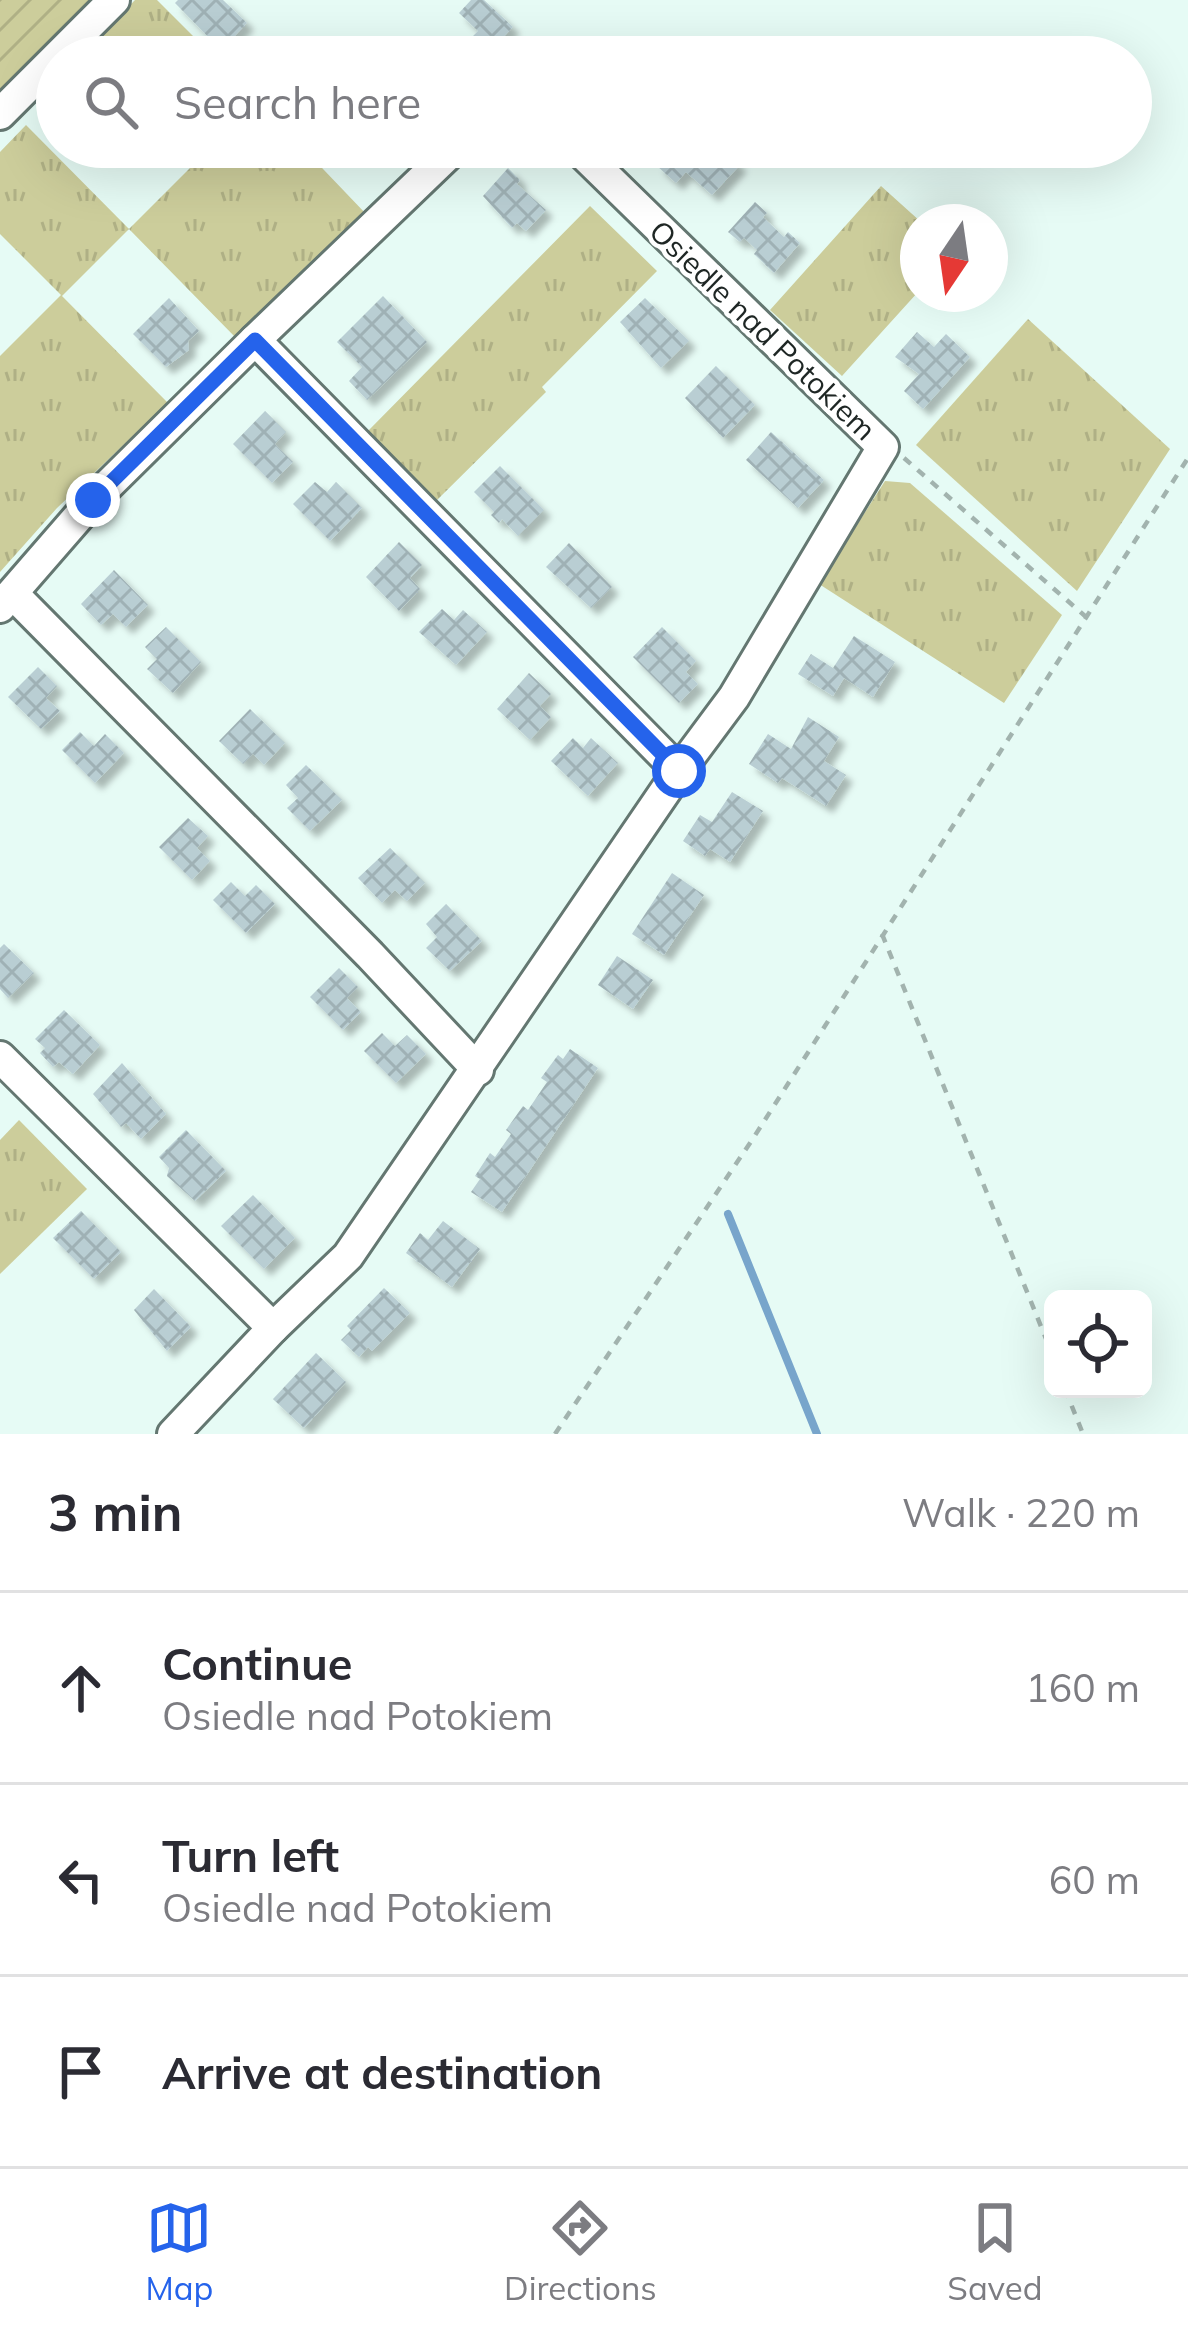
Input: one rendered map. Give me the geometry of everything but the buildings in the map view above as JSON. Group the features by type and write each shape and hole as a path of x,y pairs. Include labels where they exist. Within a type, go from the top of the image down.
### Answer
{"street":[{"path":"78,36 114,0"},
{"path":"0,114 36,78"},
{"path":"434,168 93,500 7,601 370,955 478,1070"},
{"name":"Osiedle nad Potokiem","path":"172,1434 348,1256 734,697 883,447 597,168"},
{"path":"255,340 679,771"},
{"path":"0,1057 273,1328"}],"path":[{"path":"883,447 910,461 1085,616"},
{"path":"555,1434 754,1137 1188,458"},
{"path":"882,934 1044,1334"},
{"path":"1069,1398 1083,1434"}],"green space":[{"path":"0,0 97,0 62,36 36,36 36,63 0,100"},
{"path":"135,0 157,0 193,36 100,36"},
{"path":"26,125 36,135 36,168 69,168 129,229 62,296 168,403 57,508 0,572 0,356 61,295 0,234 0,152"},
{"path":"190,168 322,168 367,215 237,339 129,229"},
{"path":"881,186 901,204 900,312 842,376 770,310"},
{"path":"590,206 657,271 542,387 546,392 436,501 367,432"},
{"path":"1028,319 1170,449 1077,591 916,445"},
{"path":"885,481 910,483 1062,615 1004,703 819,584"},
{"path":"19,1120 87,1189 0,1274 0,1140"}],"waterway":[{"path":"728,1214 817,1434"}],"route":[{"path":"93,500 255,340 679,771"}]}
